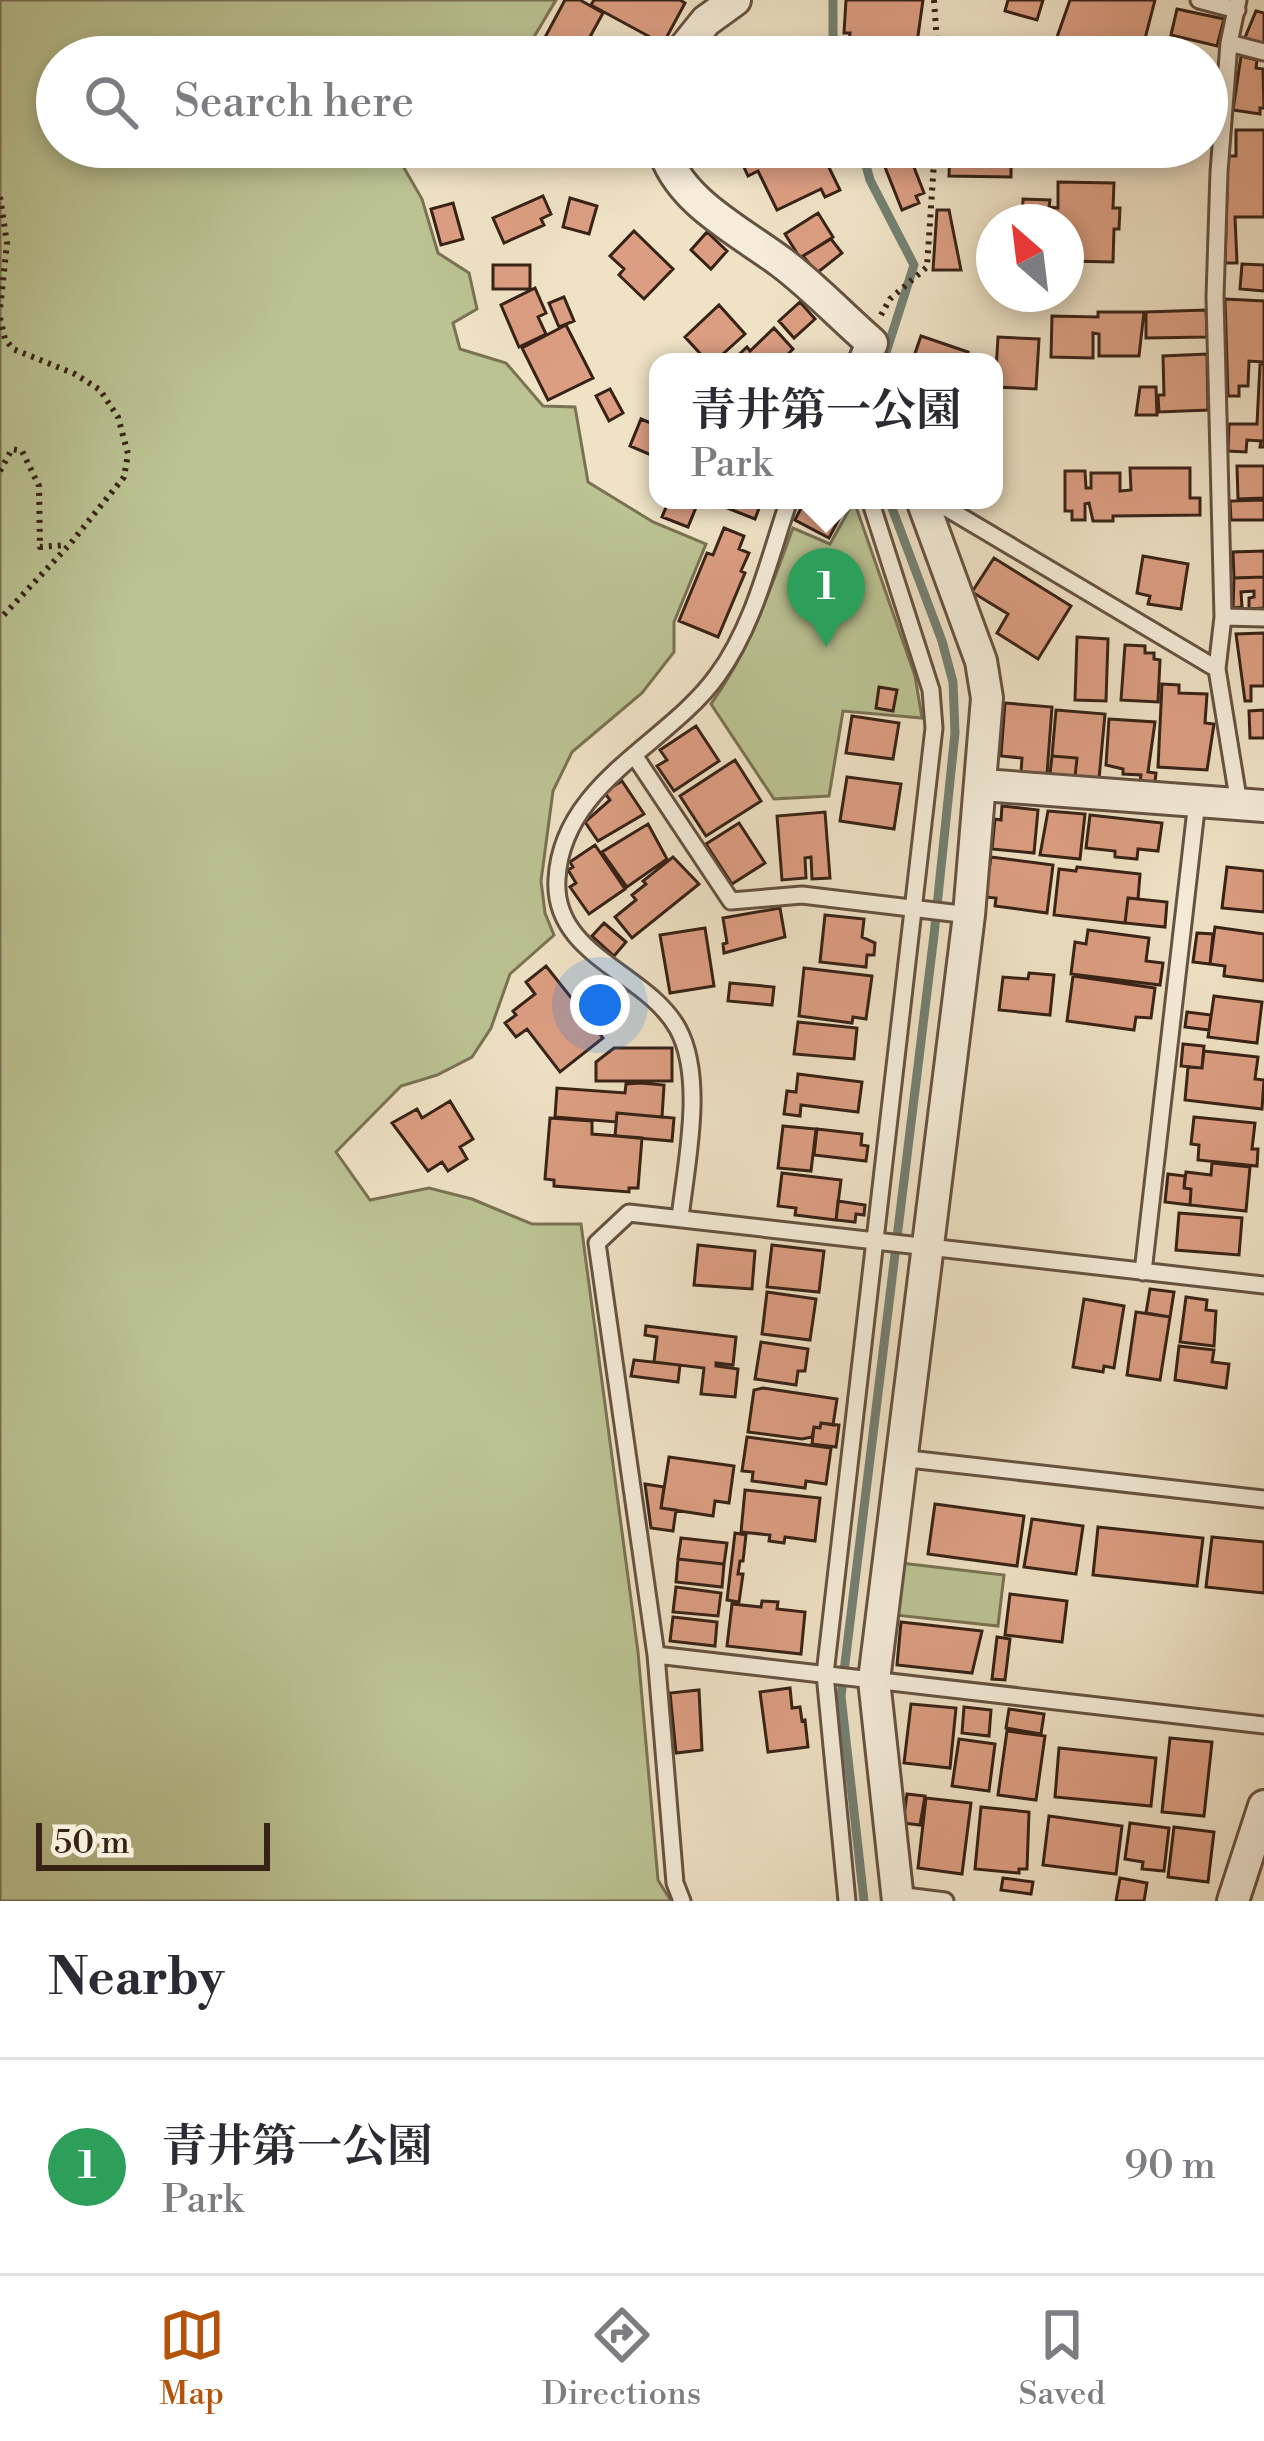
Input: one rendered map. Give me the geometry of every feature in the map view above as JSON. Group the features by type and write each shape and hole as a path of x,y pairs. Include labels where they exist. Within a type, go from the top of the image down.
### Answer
{"street":[{"path":"694,36 735,0"},
{"path":"673,168 680,182 730,229 783,263 872,344 868,353"},
{"path":"898,1898 864,1678 901,1458 918,1246 961,914 983,785 987,698 981,661 925,509"},
{"path":"983,785 1252,805"},
{"path":"1233,1901 1264,1806"}],"lane":[{"path":"1199,0 1237,5 1228,57"},
{"path":"1229,44 1264,52"},
{"path":"1219,168 1215,297 1223,617 1217,669 1252,805"},
{"path":"680,1218 691,1092 678,1030 659,1004 582,944 563,918 556,880 577,820 606,777 716,677 744,630 786,509"},
{"path":"847,1901 829,1674 922,909 934,728 931,690 873,509"},
{"path":"948,509 1217,669"},
{"path":"1223,617 1264,618"},
{"path":"634,755 730,902 802,895 961,914"},
{"path":"1143,1272 1197,801"},
{"path":"682,1901 675,1883 656,1655 597,1243 629,1213 1264,1285"},
{"path":"901,1458 1264,1499"},
{"path":"656,1655 1264,1725"},
{"path":"898,1898 945,1901"}],"path":[{"path":"934,0 937,36"},
{"path":"898,290 927,267 934,168"},
{"path":"0,197 7,243 0,314 5,339 13,349 75,374 100,390 127,439 124,477 0,619"},
{"path":"0,471 12,449 22,451 39,486 40,548 70,544"}],"green space":[{"path":"0,0 556,0 535,36 36,36 36,168 404,168 422,199 438,253 469,273 477,309 453,323 460,349 506,363 543,406 575,407 588,482 653,522 706,544 674,622 674,652 642,693 572,752 553,791 541,881 545,913 554,935 510,974 491,1028 472,1057 401,1086 336,1152 370,1200 429,1188 472,1199 532,1224 581,1224 638,1652 658,1880 671,1901 0,1901"},
{"path":"850,509 857,509 915,676 922,718 843,711 829,796 774,799 711,704 748,641 793,528 830,544"},
{"path":"901,1563 1004,1575 998,1626 895,1615"}],"building":[{"path":"565,0 580,0 603,13 590,36 546,36"},
{"path":"594,0 685,3 667,36 648,36 591,5"},
{"path":"846,0 923,0 918,36 844,33"},
{"path":"1008,0 1043,0 1037,20 1005,11"},
{"path":"1070,0 1155,0 1146,36 1057,36"},
{"path":"1177,9 1224,19 1220,36 1171,35"},
{"path":"1256,11 1264,13 1264,45 1244,40"},
{"path":"1241,56 1257,60 1256,68 1263,69 1260,114 1233,110"},
{"path":"1236,130 1264,130 1264,217 1235,217 1237,263 1225,263 1228,156 1236,156"},
{"path":"744,168 829,168 840,190 825,197 821,189 777,210 758,171 748,176"},
{"path":"885,168 914,168 924,193 916,196 919,203 902,210"},
{"path":"949,168 1011,168 1011,177 949,176"},
{"path":"1058,182 1114,183 1113,208 1120,208 1113,262 1084,261 1084,204 1058,204"},
{"path":"543,196 551,214 541,219 544,225 504,243 493,218"},
{"path":"570,198 597,206 589,234 563,227"},
{"path":"1023,199 1050,200 1049,204 1023,204"},
{"path":"453,203 463,239 441,245 431,209"},
{"path":"937,210 949,210 961,270 933,270"},
{"path":"818,213 833,237 800,258 785,234"},
{"path":"634,231 673,269 644,299 619,275 624,269 610,256"},
{"path":"707,232 727,251 711,269 691,250"},
{"path":"831,239 842,253 817,273 803,256"},
{"path":"1242,264 1264,265 1264,291 1240,289"},
{"path":"493,265 530,265 530,289 493,289"},
{"path":"535,288 546,313 538,317 546,334 519,347 501,305"},
{"path":"564,297 574,321 559,327 549,303"},
{"path":"1225,299 1264,301 1264,362 1249,361 1248,386 1239,386 1239,396 1228,396"},
{"path":"800,302 815,319 794,338 779,321"},
{"path":"719,305 745,334 724,353 700,353 685,337"},
{"path":"1206,310 1207,337 1146,338 1146,312"},
{"path":"1098,312 1144,312 1139,356 1099,356 1099,334 1093,333 1093,358 1051,357 1052,316 1098,317"},
{"path":"566,325 593,378 548,400 522,348"},
{"path":"774,328 793,349 789,353 741,353 747,347 750,351"},
{"path":"921,336 968,352 968,353 915,353"},
{"path":"998,337 1039,339 1036,389 1003,387 1003,353 997,353"},
{"path":"1207,354 1208,410 1159,412 1158,395 1164,395 1163,356"},
{"path":"1260,364 1264,364 1264,447 1261,441 1247,440 1246,452 1228,451 1229,424 1257,424"},
{"path":"1140,387 1156,387 1157,415 1136,415"},
{"path":"610,389 623,413 609,421 596,396"},
{"path":"641,419 649,422 649,454 630,446"},
{"path":"1237,466 1264,466 1264,498 1238,499"},
{"path":"1130,468 1190,468 1190,498 1200,498 1200,515 1113,516 1113,521 1093,521 1089,503 1085,504 1085,520 1072,520 1072,511 1065,511 1065,471 1085,471 1086,488 1091,488 1091,473 1120,473 1120,491 1131,490"},
{"path":"1264,500 1264,520 1231,520 1230,501"},
{"path":"665,509 695,509 688,527 662,517"},
{"path":"730,509 759,509 755,519"},
{"path":"800,509 844,509 829,538 795,520"},
{"path":"724,528 744,536 739,549 749,553 718,637 679,621 707,553 713,555"},
{"path":"1264,551 1264,577 1234,578 1233,552"},
{"path":"1143,556 1188,564 1181,609 1148,604 1150,596 1137,593"},
{"path":"994,558 1071,606 1038,659 997,633 1008,614 972,592"},
{"path":"1264,577 1264,608 1249,609 1254,591 1241,592 1242,607 1233,608 1234,578"},
{"path":"1264,633 1264,686 1251,686 1251,701 1245,701 1236,634"},
{"path":"1077,637 1108,639 1106,701 1075,700"},
{"path":"1125,645 1145,646 1145,653 1154,653 1154,659 1160,660 1158,702 1121,700"},
{"path":"1162,684 1179,685 1179,693 1207,694 1205,723 1214,724 1207,770 1158,767"},
{"path":"879,687 897,690 893,711 876,708"},
{"path":"1005,703 1052,707 1047,774 1021,772 1022,758 1001,756"},
{"path":"1056,710 1105,714 1099,779 1075,777 1077,758 1052,756"},
{"path":"1264,710 1264,738 1250,738 1249,711"},
{"path":"852,716 899,723 893,759 846,753"},
{"path":"1109,719 1155,722 1148,772 1156,773 1155,782 1140,781 1141,775 1123,774 1123,769 1106,765"},
{"path":"696,726 719,761 674,791 657,766 667,760 660,750"},
{"path":"1052,756 1077,758 1075,777 1050,774"},
{"path":"735,760 761,801 706,836 680,796"},
{"path":"847,777 901,784 894,829 840,821"},
{"path":"622,781 644,814 598,841 585,822 610,800 604,792"},
{"path":"1002,806 1038,810 1034,853 992,849 995,819 1001,820"},
{"path":"1048,811 1085,814 1080,859 1040,855"},
{"path":"825,812 830,878 812,879 811,857 805,858 806,878 782,880 777,816"},
{"path":"1090,815 1162,823 1158,851 1138,849 1137,859 1086,848"},
{"path":"739,823 765,863 732,884 706,844"},
{"path":"648,824 667,859 627,887 602,852"},
{"path":"595,845 625,889 589,914 570,887 576,883 568,870 573,867 570,862"},
{"path":"673,857 699,884 632,938 615,917 636,900 632,895 646,884 643,881"},
{"path":"991,857 1053,865 1047,913 995,906 996,898 985,897"},
{"path":"1077,867 1140,874 1138,899 1128,898 1125,923 1054,915 1059,869 1076,871"},
{"path":"1227,867 1264,871 1264,912 1222,908"},
{"path":"1128,898 1167,902 1165,927 1125,923"},
{"path":"780,908 785,937 724,953 723,918"},
{"path":"825,915 864,919 862,937 875,943 866,967 820,962"},
{"path":"604,923 626,942 614,956 592,936"},
{"path":"1215,927 1264,934 1264,981 1224,976 1225,966 1210,964"},
{"path":"705,928 714,986 670,993 660,935"},
{"path":"1088,930 1149,938 1146,961 1163,963 1160,985 1071,974 1075,942 1086,944"},
{"path":"1197,933 1213,934 1210,964 1193,962"},
{"path":"546,966 603,1038 560,1072 527,1029 516,1037 505,1023 535,994 526,982"},
{"path":"804,968 872,976 866,1019 853,1017 852,1023 799,1016"},
{"path":"1029,973 1054,975 1050,1015 999,1010 1003,977 1028,979"},
{"path":"1073,976 1155,988 1151,1018 1136,1017 1134,1030 1067,1021"},
{"path":"609,979 626,993 604,1021 591,1010 596,1004 592,1001"},
{"path":"730,983 774,987 772,1005 728,1001"},
{"path":"1214,996 1262,1002 1257,1043 1208,1037"},
{"path":"1187,1012 1211,1015 1209,1030 1185,1027"},
{"path":"798,1022 857,1028 854,1059 794,1054"},
{"path":"1183,1044 1204,1046 1202,1068 1181,1066"},
{"path":"614,1048 672,1048 672,1081 596,1081 596,1062"},
{"path":"1204,1051 1258,1057 1255,1079 1264,1080 1262,1109 1185,1100 1188,1067 1202,1068"},
{"path":"798,1074 862,1082 858,1112 801,1105 800,1116 784,1114 787,1091 796,1092"},
{"path":"626,1084 664,1085 662,1117 617,1113 616,1122 555,1117 557,1088 625,1093"},
{"path":"450,1101 473,1139 460,1147 467,1159 448,1171 442,1162 428,1171 392,1123 417,1109 422,1118"},
{"path":"617,1113 674,1118 672,1141 615,1136"},
{"path":"1194,1117 1255,1123 1252,1149 1258,1149 1257,1166 1198,1160 1199,1145 1191,1144"},
{"path":"550,1118 592,1121 592,1134 642,1138 638,1188 629,1188 629,1192 554,1186 554,1180 545,1179"},
{"path":"783,1126 816,1129 811,1171 778,1168"},
{"path":"817,1129 862,1134 861,1145 868,1146 866,1161 814,1155"},
{"path":"1212,1163 1250,1167 1246,1211 1190,1205 1191,1189 1184,1188 1186,1172 1211,1175"},
{"path":"782,1173 841,1180 836,1220 795,1215 796,1208 778,1206"},
{"path":"1168,1174 1185,1176 1184,1188 1191,1189 1190,1205 1165,1202"},
{"path":"838,1201 865,1205 864,1215 856,1214 855,1222 836,1220"},
{"path":"1179,1213 1242,1218 1239,1255 1176,1250"},
{"path":"698,1245 755,1251 752,1289 694,1285"},
{"path":"772,1245 824,1251 819,1292 767,1287"},
{"path":"1150,1289 1174,1292 1170,1317 1146,1313"},
{"path":"767,1292 816,1299 810,1340 762,1334"},
{"path":"1186,1297 1207,1300 1206,1310 1216,1311 1214,1346 1180,1342"},
{"path":"1084,1299 1124,1306 1114,1368 1104,1366 1103,1372 1073,1367"},
{"path":"1136,1312 1170,1317 1160,1380 1127,1375"},
{"path":"646,1326 736,1337 733,1365 716,1363 738,1369 735,1397 701,1394 704,1368 654,1362 657,1337 645,1335"},
{"path":"761,1342 808,1349 805,1371 798,1371 796,1385 755,1379"},
{"path":"1179,1346 1214,1350 1212,1362 1229,1364 1226,1388 1175,1380"},
{"path":"634,1360 680,1365 678,1382 631,1376"},
{"path":"754,1390 837,1399 833,1425 821,1423 820,1428 814,1427 812,1437 802,1439 748,1432"},
{"path":"821,1423 839,1425 836,1447 812,1444 814,1427 820,1428"},
{"path":"747,1437 831,1448 826,1484 806,1481 805,1488 752,1481 753,1472 742,1471"},
{"path":"669,1457 734,1466 729,1503 715,1501 713,1516 661,1508"},
{"path":"645,1484 664,1487 661,1508 676,1510 673,1531 651,1528"},
{"path":"745,1490 820,1498 815,1541 785,1537 784,1543 769,1541 770,1535 741,1532"},
{"path":"935,1504 1024,1516 1017,1566 928,1554"},
{"path":"1032,1519 1083,1526 1076,1574 1024,1567"},
{"path":"1098,1527 1203,1538 1197,1586 1093,1575"},
{"path":"735,1533 746,1535 738,1574 743,1574 739,1602 727,1600"},
{"path":"1212,1537 1264,1542 1264,1593 1206,1587"},
{"path":"681,1538 727,1543 724,1564 678,1559"},
{"path":"678,1559 724,1564 722,1587 676,1582"},
{"path":"676,1587 721,1593 718,1616 673,1612"},
{"path":"1010,1594 1067,1601 1062,1642 1005,1635"},
{"path":"762,1601 778,1602 777,1609 805,1612 801,1654 727,1646 732,1604 761,1607"},
{"path":"673,1617 717,1622 715,1646 670,1641"},
{"path":"901,1622 982,1631 972,1673 897,1665"},
{"path":"997,1637 1010,1639 1005,1680 992,1679"},
{"path":"790,1688 792,1708 800,1707 805,1720 808,1747 768,1752 760,1692"},
{"path":"699,1690 702,1750 676,1753 670,1693"},
{"path":"911,1704 956,1708 950,1768 904,1763"},
{"path":"964,1707 991,1710 989,1736 962,1733"},
{"path":"1009,1709 1044,1714 1041,1734 1006,1728"},
{"path":"1007,1731 1045,1736 1036,1800 998,1795"},
{"path":"1170,1738 1212,1742 1204,1816 1162,1812"},
{"path":"959,1739 995,1744 989,1791 952,1786"},
{"path":"1059,1748 1156,1758 1151,1806 1055,1797"},
{"path":"907,1794 925,1796 920,1825 903,1823"},
{"path":"926,1798 971,1803 962,1874 918,1868"},
{"path":"981,1807 1029,1812 1027,1869 1019,1873 975,1869"},
{"path":"1049,1816 1122,1826 1116,1874 1043,1865"},
{"path":"1130,1823 1169,1828 1164,1871 1142,1869 1143,1862 1125,1859"},
{"path":"1174,1827 1214,1832 1208,1882 1168,1877"},
{"path":"1003,1878 1033,1882 1031,1894 1001,1890"},
{"path":"1120,1878 1147,1883 1144,1901 1116,1901"}],"waterway":[{"path":"833,0 833,36"},
{"path":"867,168 914,265 886,353"},
{"path":"864,1901 841,1696 955,733 953,682 942,641 892,509"}],"place":[{"name":"青井第一公園","path":"826,647"}]}
